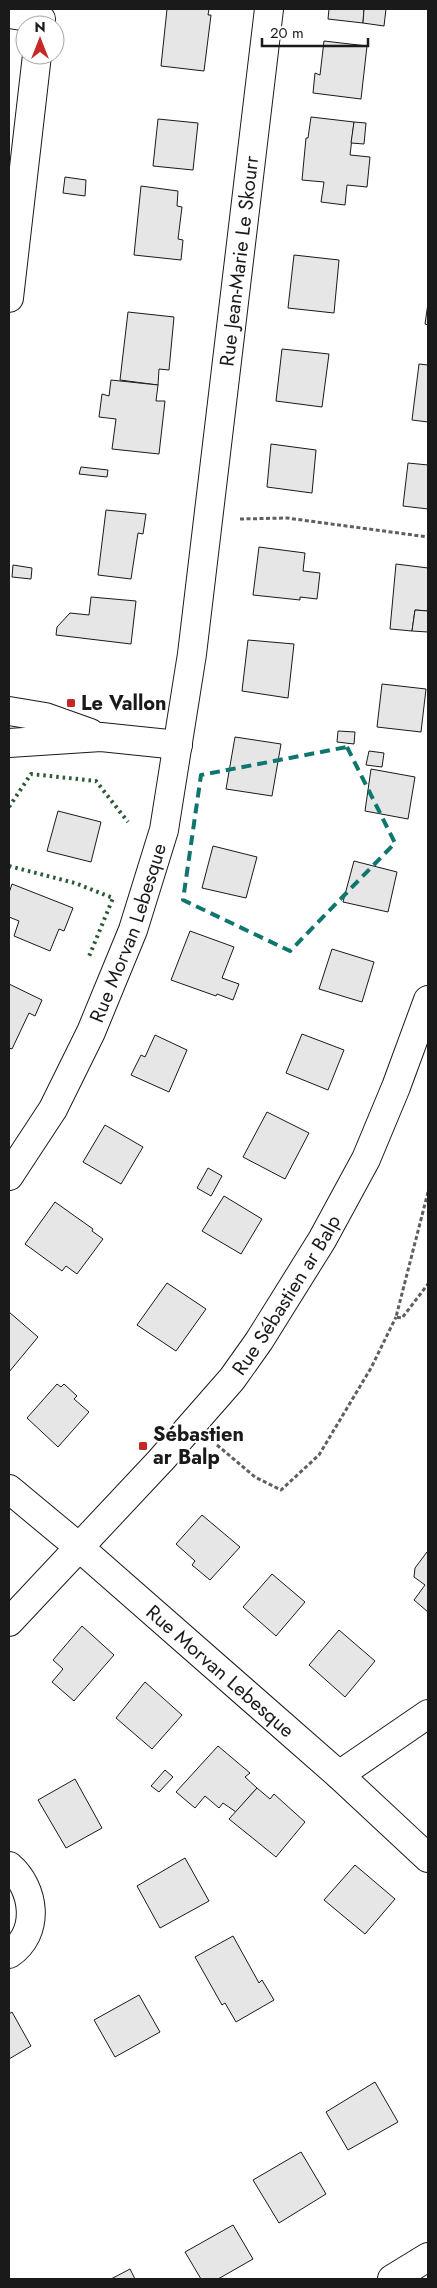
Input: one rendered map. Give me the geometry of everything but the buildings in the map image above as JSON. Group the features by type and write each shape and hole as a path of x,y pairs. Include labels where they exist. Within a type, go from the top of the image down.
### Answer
{"street":[{"name":"Rue Jean-Marie Le Skourr","path":"178,745 192,654 269,9"},
{"path":"9,298 36,65"},
{"path":"9,711 45,717 101,737"},
{"path":"9,743 101,737 178,745"},
{"name":"Rue Morvan Lebesque","path":"9,1176 38,1134 71,1074 121,962 164,830 178,745"},
{"name":"Rue Sébastien ar Balp","path":"9,1622 80,1548 232,1379 264,1333 322,1240 366,1159 396,1087 428,1000"},
{"name":"Rue Morvan Lebesque","path":"9,1489 80,1548 339,1775 428,1858"},
{"path":"339,1775 428,1714"},
{"path":"9,1866 19,1874 25,1884 31,1903 32,1915 26,1933 20,1943 9,1954"},
{"path":"392,2279 428,2257"}],"path":[{"path":"209,514 243,519 287,518 428,538"},
{"path":"212,1441 255,1477 281,1490 319,1456 371,1368 396,1317 428,1192"},
{"path":"396,1317 402,1318 428,1284"}],"highlighted area":[{"path":"347,747 395,843 290,951 183,900 201,775"}],"hedge":[{"path":"9,807 31,774 96,781 128,822"},
{"path":"9,866 75,883 113,898 88,959"}],"place":[{"name":"Le Vallon","path":"71,703"},
{"name":"Sébastien ar Balp","path":"143,1446"}]}
